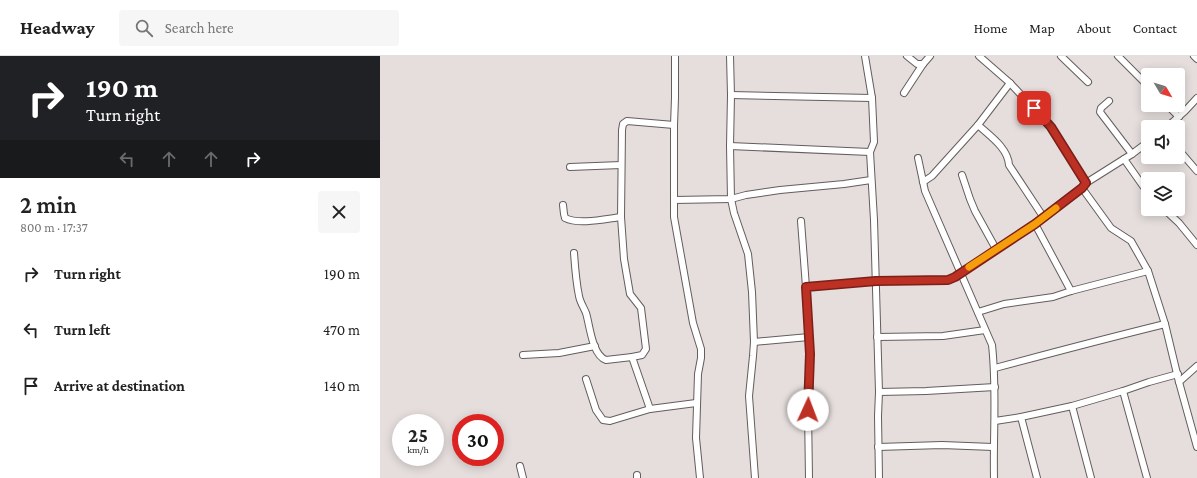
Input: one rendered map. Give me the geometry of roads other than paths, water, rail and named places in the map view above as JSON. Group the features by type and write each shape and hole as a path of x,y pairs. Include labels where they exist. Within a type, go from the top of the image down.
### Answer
{"street":[{"path":"675,56 676,98 674,125 674,217 693,323 701,349 696,402 696,438 700,478"},
{"path":"730,56 731,199 734,213 748,254 752,292 754,342 749,396 755,478"},
{"path":"866,56 872,98 874,142 870,152 876,281 879,392 879,478"},
{"path":"907,56 917,64 923,64"},
{"path":"904,92 930,56"},
{"path":"979,56 1010,83 1051,127 1084,185 1111,228 1131,241 1148,271 1165,324 1197,447"},
{"path":"1061,56 1088,82"},
{"path":"1118,56 1141,79"},
{"path":"1194,56 1197,59"},
{"path":"923,182 932,176 978,126 1010,83"},
{"path":"731,95 872,98"},
{"path":"1175,120 1196,100"},
{"path":"1109,101 1101,108 1100,112 1132,154"},
{"path":"1174,112 1179,117"},
{"path":"574,253 579,298 586,314 592,340 600,356 606,360 642,355 646,349 640,308 630,294 624,259 621,217 622,130 623,124 627,121 674,125"},
{"path":"978,126 1009,157 1009,165 1044,218"},
{"path":"730,146 870,152"},
{"path":"806,287 876,281 948,280 1044,218 1084,185 1141,147"},
{"path":"1185,157 1197,171"},
{"path":"918,158 925,191 992,346 995,368 995,421 993,447 994,478"},
{"path":"1124,159 1141,183"},
{"path":"570,167 621,165"},
{"path":"962,175 975,212 996,249"},
{"path":"674,200 731,199 746,195 780,190 871,180"},
{"path":"564,205 565,218 570,220 580,221 621,217"},
{"path":"1172,216 1197,245"},
{"path":"801,221 810,354 808,410 809,478"},
{"path":"1035,224 1071,291"},
{"path":"978,312 1004,304 1053,297 1148,271"},
{"path":"995,368 1165,324"},
{"path":"877,337 943,336 985,330"},
{"path":"754,342 809,337"},
{"path":"523,355 558,353 595,346"},
{"path":"632,357 650,409"},
{"path":"1179,382 1197,366"},
{"path":"995,421 1072,406 1178,374"},
{"path":"586,379 596,410 603,420 610,420 650,409 696,402"},
{"path":"879,392 995,387"},
{"path":"1123,391 1147,478"},
{"path":"1072,406 1091,478"},
{"path":"1021,417 1037,478"},
{"path":"878,447 942,445 993,447"},
{"path":"520,466 523,478"}]}
